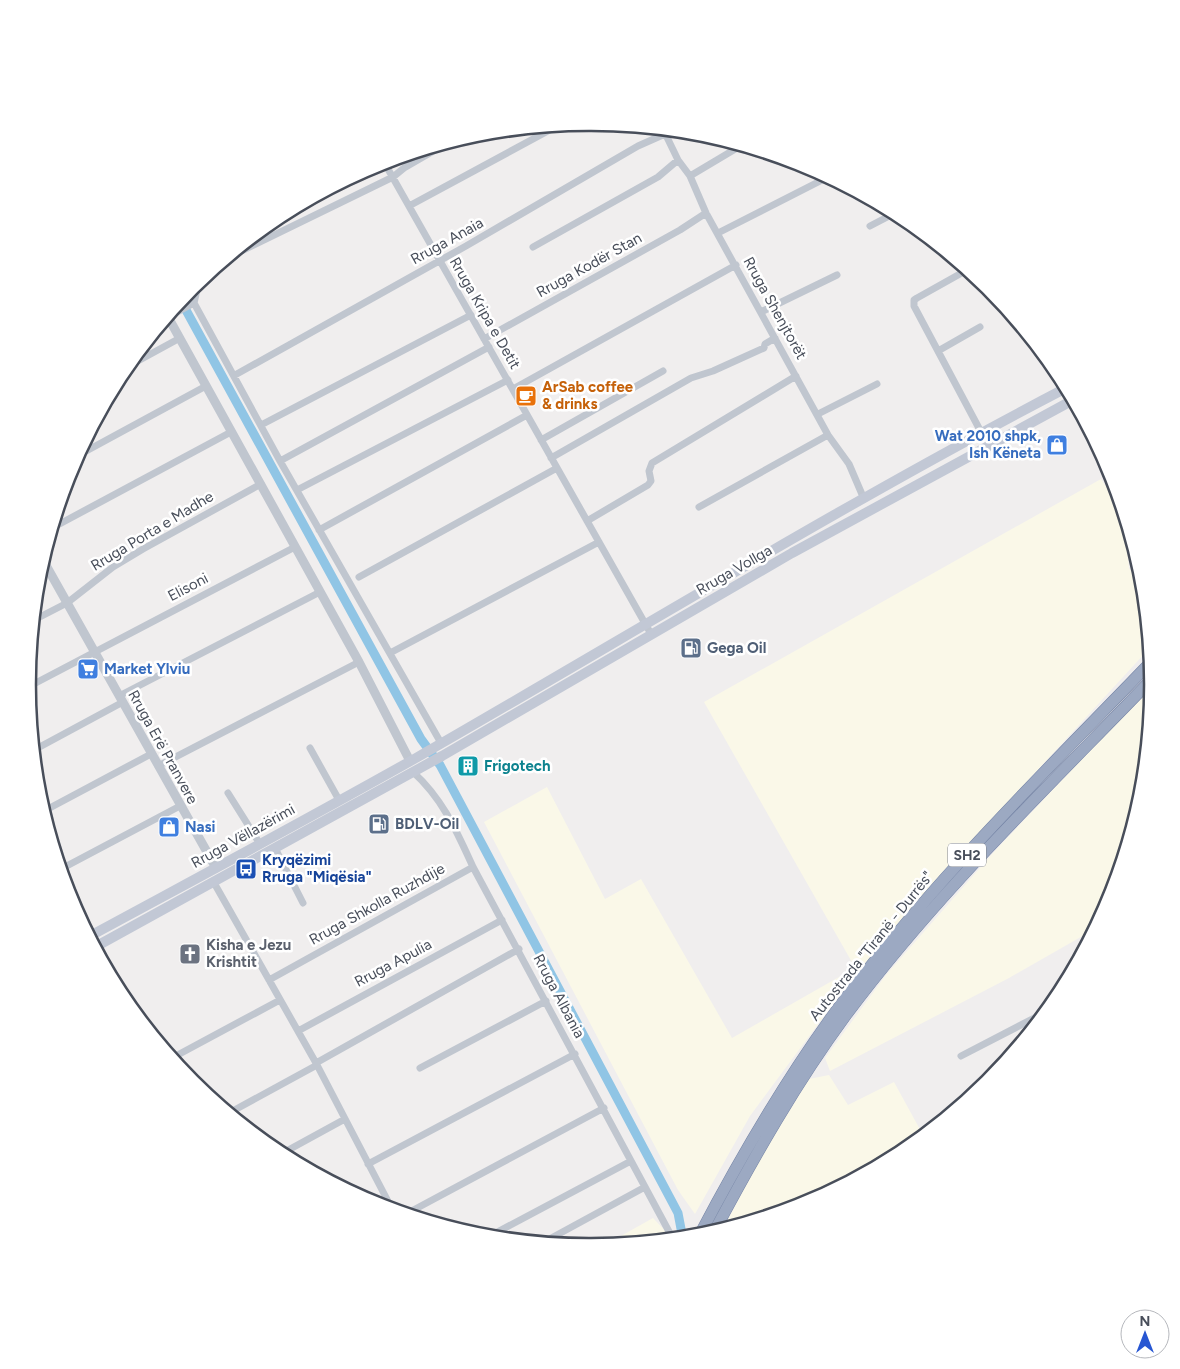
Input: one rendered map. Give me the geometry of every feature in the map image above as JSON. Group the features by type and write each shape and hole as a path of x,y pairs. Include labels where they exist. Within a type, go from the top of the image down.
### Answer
{"highway":[{"name":"Autostrada \"Tiranë - Durrës\"","path":"704,1226 772,1105 837,1010 880,955 945,879 1144,670"},
{"name":"Autostrada \"Tiranë - Durrës\"","path":"719,1223 776,1120 859,999 957,882 1035,798 1144,688"}],"main road":[{"name":"Rruga Vollga","path":"412,760 786,542 981,432 1059,391"},
{"name":"Rruga Vollga","path":"416,770 792,553 1067,403"},
{"name":"Rruga Vëllazërimi","path":"95,933 412,760"},
{"name":"Rruga Vëllazërimi","path":"101,944 416,770"}],"street":[{"path":"409,206 545,133"},
{"name":"Rruga Anaia","path":"234,375 440,261 660,135"},
{"name":"Rruga Shenjtorët","path":"667,136 678,160 690,176 706,213 828,435 852,469 864,499"},
{"path":"690,176 734,150"},
{"path":"252,246 393,177 424,157"},
{"path":"533,247 658,177 678,160"},
{"name":"Rruga Kripa e Detit","path":"388,169 651,634"},
{"path":"718,233 820,181"},
{"name":"Rruga Kodër Stan","path":"484,338 680,230 706,213"},
{"path":"870,226 887,217"},
{"path":"513,389 736,265"},
{"path":"961,273 914,300 914,306 981,432"},
{"path":"760,310 763,312 837,275"},
{"path":"181,311 193,304 195,296"},
{"path":"193,304 440,744"},
{"path":"261,426 471,315"},
{"path":"171,322 412,760"},
{"path":"938,351 980,328"},
{"path":"143,359 180,338"},
{"path":"551,458 691,378 713,371 764,348 765,344 775,338"},
{"path":"280,461 489,347"},
{"path":"541,440 663,370"},
{"path":"587,521 648,485 651,481 649,471 652,463 796,376"},
{"path":"297,490 508,380"},
{"path":"818,414 876,384"},
{"path":"88,450 206,386"},
{"path":"320,530 527,415"},
{"path":"61,523 231,432"},
{"path":"699,507 828,435"},
{"path":"359,576 557,468"},
{"name":"Rruga Porta e Madhe","path":"40,617 67,603 113,568 261,484"},
{"path":"390,653 599,542"},
{"name":"Elisoni","path":"36,683 295,547"},
{"name":"Rruga Erë Pranvere","path":"48,570 216,868"},
{"path":"40,747 121,699 320,592"},
{"path":"158,766 358,662"},
{"path":"310,748 339,800"},
{"path":"50,808 152,754"},
{"name":"Rruga Albania","path":"416,770 448,813 473,868 519,949 670,1233"},
{"path":"228,793 260,844"},
{"path":"68,866 180,806"},
{"path":"275,848 303,903"},
{"name":"Rruga Shkolla Ruzhdije","path":"269,980 473,868"},
{"path":"213,881 316,1064 385,1199"},
{"name":"Rruga Apulia","path":"298,1031 502,920"},
{"path":"235,1109 519,949"},
{"path":"178,1055 280,1000"},
{"path":"420,1068 546,1001"},
{"path":"962,1056 1030,1020"},
{"path":"368,1164 575,1054"},
{"path":"414,1210 604,1108"},
{"path":"290,1150 345,1120"},
{"path":"499,1231 631,1161"},
{"path":"553,1237 645,1187"}],"shaded area":[{"path":"1101,479 1108,490 1125,541 1129,568 1133,576 1143,655 931,886 862,967 853,964 704,702"},
{"path":"1144,696 1139,757 1125,828 1102,896 1084,935 1009,978 830,1071 825,1058 886,975 993,853"},
{"path":"547,787 605,899 641,879 732,1038 846,973 853,977 750,1116 695,1214 678,1190 484,822"},
{"path":"829,1075 848,1105 894,1082 920,1129 867,1164 835,1181 768,1209 727,1220 758,1162 809,1079"},
{"path":"653,1218 667,1233 662,1234 619,1237"}],"waterway":[{"path":"185,308 421,739 440,765 678,1213 681,1231"}],"place":[{"name":"ArSab coffee & drinks","path":"526,396"},
{"name":"Wat 2010 shpk, Ish Këneta","path":"1057,445"},
{"name":"Gega Oil","path":"691,648"},
{"name":"Market Ylviu","path":"88,669"},
{"name":"Frigotech","path":"468,766"},
{"name":"BDLV-Oil","path":"379,824"},
{"name":"Nasi","path":"169,827"},
{"name":"Kryqëzimi Rruga \"Miqësia\"","path":"246,869"},
{"name":"Kisha e Jezu Krishtit","path":"190,954"}]}
